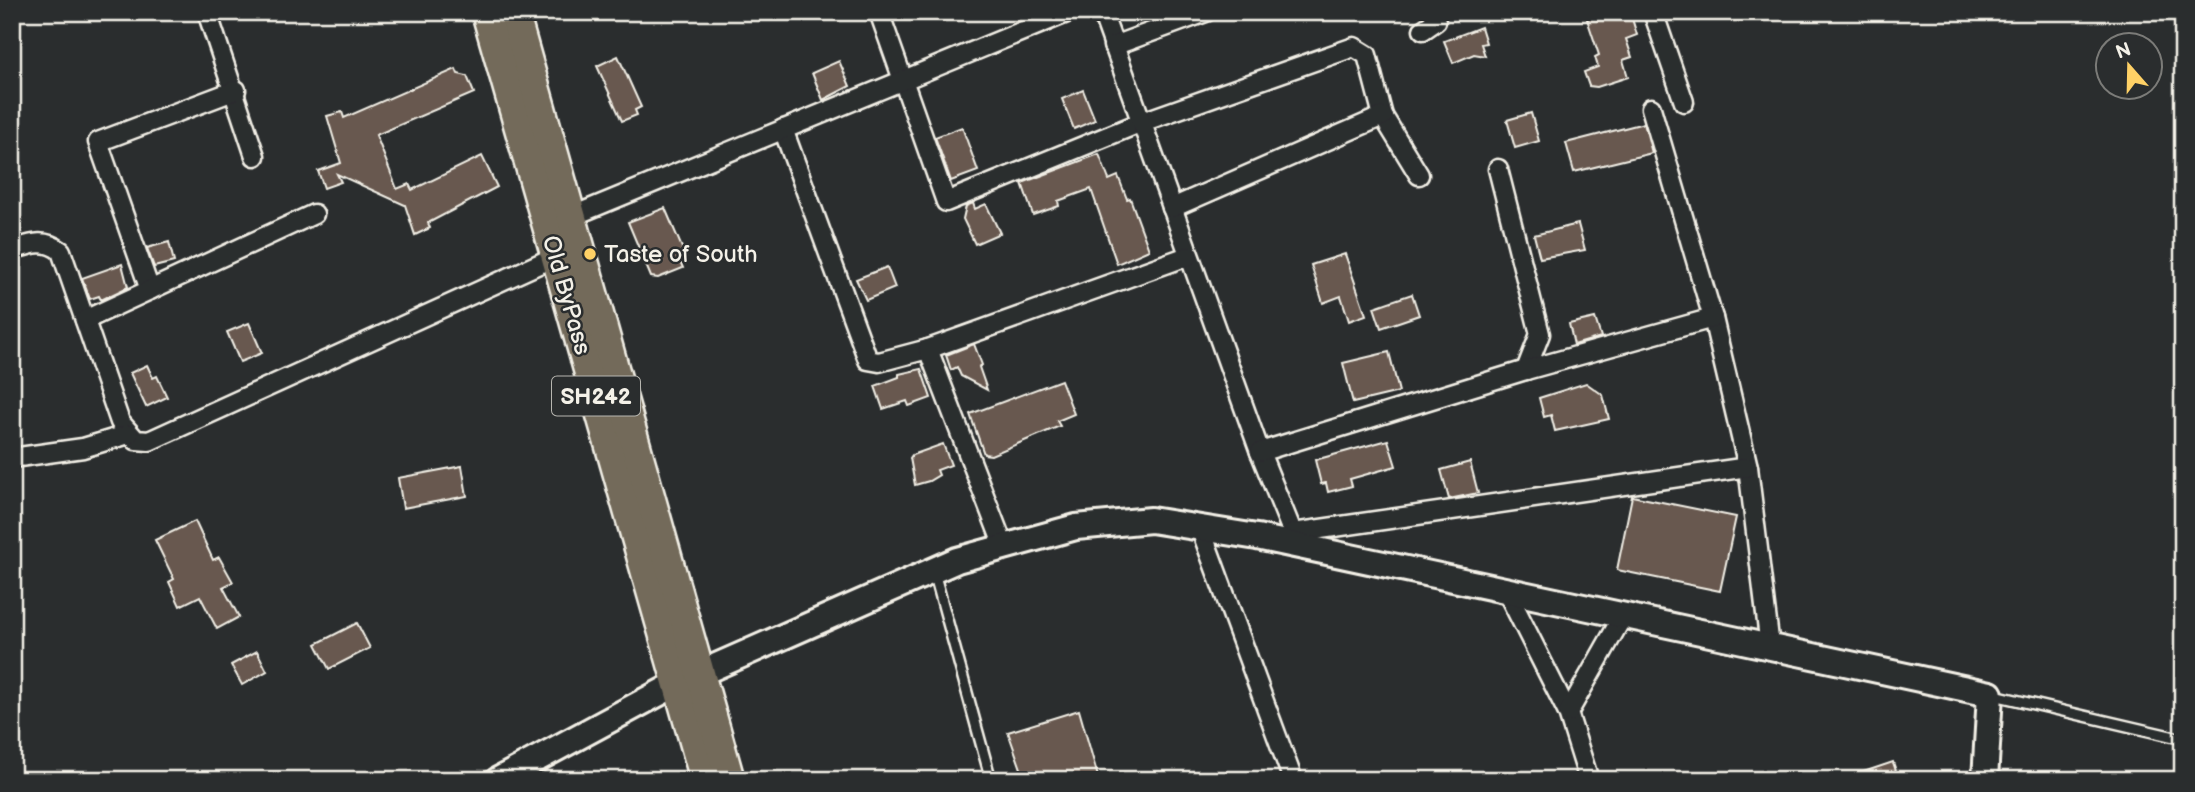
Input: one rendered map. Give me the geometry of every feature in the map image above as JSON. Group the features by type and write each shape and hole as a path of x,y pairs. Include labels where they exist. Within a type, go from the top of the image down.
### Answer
{"main road":[{"name":"Old ByPass","path":"486,12 560,221 690,678 705,780"},
{"path":"519,14 560,221"},
{"path":"690,678 730,780"}],"street":[{"path":"206,12 236,90 256,156"},
{"path":"879,12 946,202 1142,122 1354,47 1367,55 1383,116 1419,175"},
{"path":"560,221 1069,12"},
{"path":"1102,12 1260,452 1296,539"},
{"path":"1113,46 1206,12"},
{"path":"1423,30 1436,21 1433,12"},
{"path":"1653,12 1684,102"},
{"path":"150,290 98,142 236,90"},
{"path":"1651,108 1713,318 1748,467 1770,647"},
{"path":"1172,208 1383,116"},
{"path":"783,129 868,360 879,362 928,349 1188,256"},
{"path":"1498,169 1540,334 1526,370"},
{"path":"85,320 314,214"},
{"path":"12,250 37,242 53,245 61,251 120,422 136,440 149,440 568,250"},
{"path":"1260,452 1526,370 1713,318"},
{"path":"928,349 1004,547"},
{"path":"12,458 83,448 129,434"},
{"path":"1296,539 1748,467"},
{"path":"498,780 690,678 933,571 1004,547 1088,526 1151,520 1200,530 1296,539 1507,592 1990,694 1986,780"},
{"path":"1200,530 1293,780"},
{"path":"1507,592 1568,713 1589,780"},
{"path":"1568,713 1623,617"}],"lane":[{"path":"933,571 991,780"},
{"path":"1990,694 2183,740"}],"building":[{"path":"1610,12 1630,12 1637,35 1626,39 1632,57 1623,60 1628,77 1597,87 1589,86 1584,72 1598,67 1595,57 1599,55 1587,19"},
{"path":"1481,27 1486,43 1481,44 1485,56 1474,54 1453,63 1444,41"},
{"path":"618,56 641,107 635,110 637,115 622,121 597,66"},
{"path":"839,61 850,86 823,100 812,73"},
{"path":"456,69 458,74 467,76 474,93 376,135 397,189 409,184 412,190 482,156 497,187 428,223 430,228 415,235 405,205 337,174 341,182 324,188 318,171 341,163 327,116 342,112 344,118"},
{"path":"1083,90 1095,120 1074,129 1062,99"},
{"path":"1531,113 1539,141 1515,148 1507,120"},
{"path":"1644,123 1652,153 1574,172 1566,143"},
{"path":"962,127 978,171 951,181 935,137"},
{"path":"1099,154 1109,180 1118,176 1127,199 1130,198 1149,250 1117,264 1091,189 1058,201 1059,206 1033,215 1022,183"},
{"path":"973,203 975,209 986,204 1000,233 975,244 963,219 966,206"},
{"path":"665,208 686,257 679,259 683,268 658,278 651,277 628,222"},
{"path":"1578,224 1585,250 1540,258 1534,235"},
{"path":"169,242 174,262 154,267 147,248"},
{"path":"1345,254 1366,315 1349,321 1341,296 1323,303 1311,265"},
{"path":"122,264 128,287 101,300 99,296 90,299 82,278"},
{"path":"887,267 895,288 866,300 856,279"},
{"path":"1412,294 1419,315 1381,328 1374,307"},
{"path":"1595,318 1601,337 1574,345 1569,324"},
{"path":"249,323 262,353 240,362 227,332"},
{"path":"974,344 987,390 961,376 957,367 951,370 946,355"},
{"path":"1389,352 1399,392 1353,403 1343,363"},
{"path":"147,365 153,378 157,376 167,397 146,407 130,373"},
{"path":"921,369 931,398 909,406 907,401 883,409 875,386 899,377 899,374"},
{"path":"1061,380 1074,414 1057,421 1060,426 991,455 984,454 970,414"},
{"path":"1586,383 1603,395 1609,419 1555,431 1551,415 1544,417 1539,398"},
{"path":"1388,440 1396,466 1350,479 1352,486 1328,492 1326,483 1321,484 1315,460"},
{"path":"943,444 951,465 937,470 939,475 929,481 915,485 910,458 912,455"},
{"path":"1470,462 1478,493 1449,499 1441,470"},
{"path":"462,466 467,496 403,508 398,478"},
{"path":"1632,496 1736,517 1720,591 1617,570"},
{"path":"195,521 213,560 219,557 233,582 223,587 239,617 217,629 200,596 180,606 169,582 174,579 155,540"},
{"path":"357,623 370,648 329,669 316,644"},
{"path":"257,651 267,671 242,685 231,665"},
{"path":"1079,710 1099,780 1025,780 1008,732"},
{"path":"1893,762 1899,780 1850,780 1849,777"}],"place":[{"name":"Taste of South","path":"590,254"}]}
